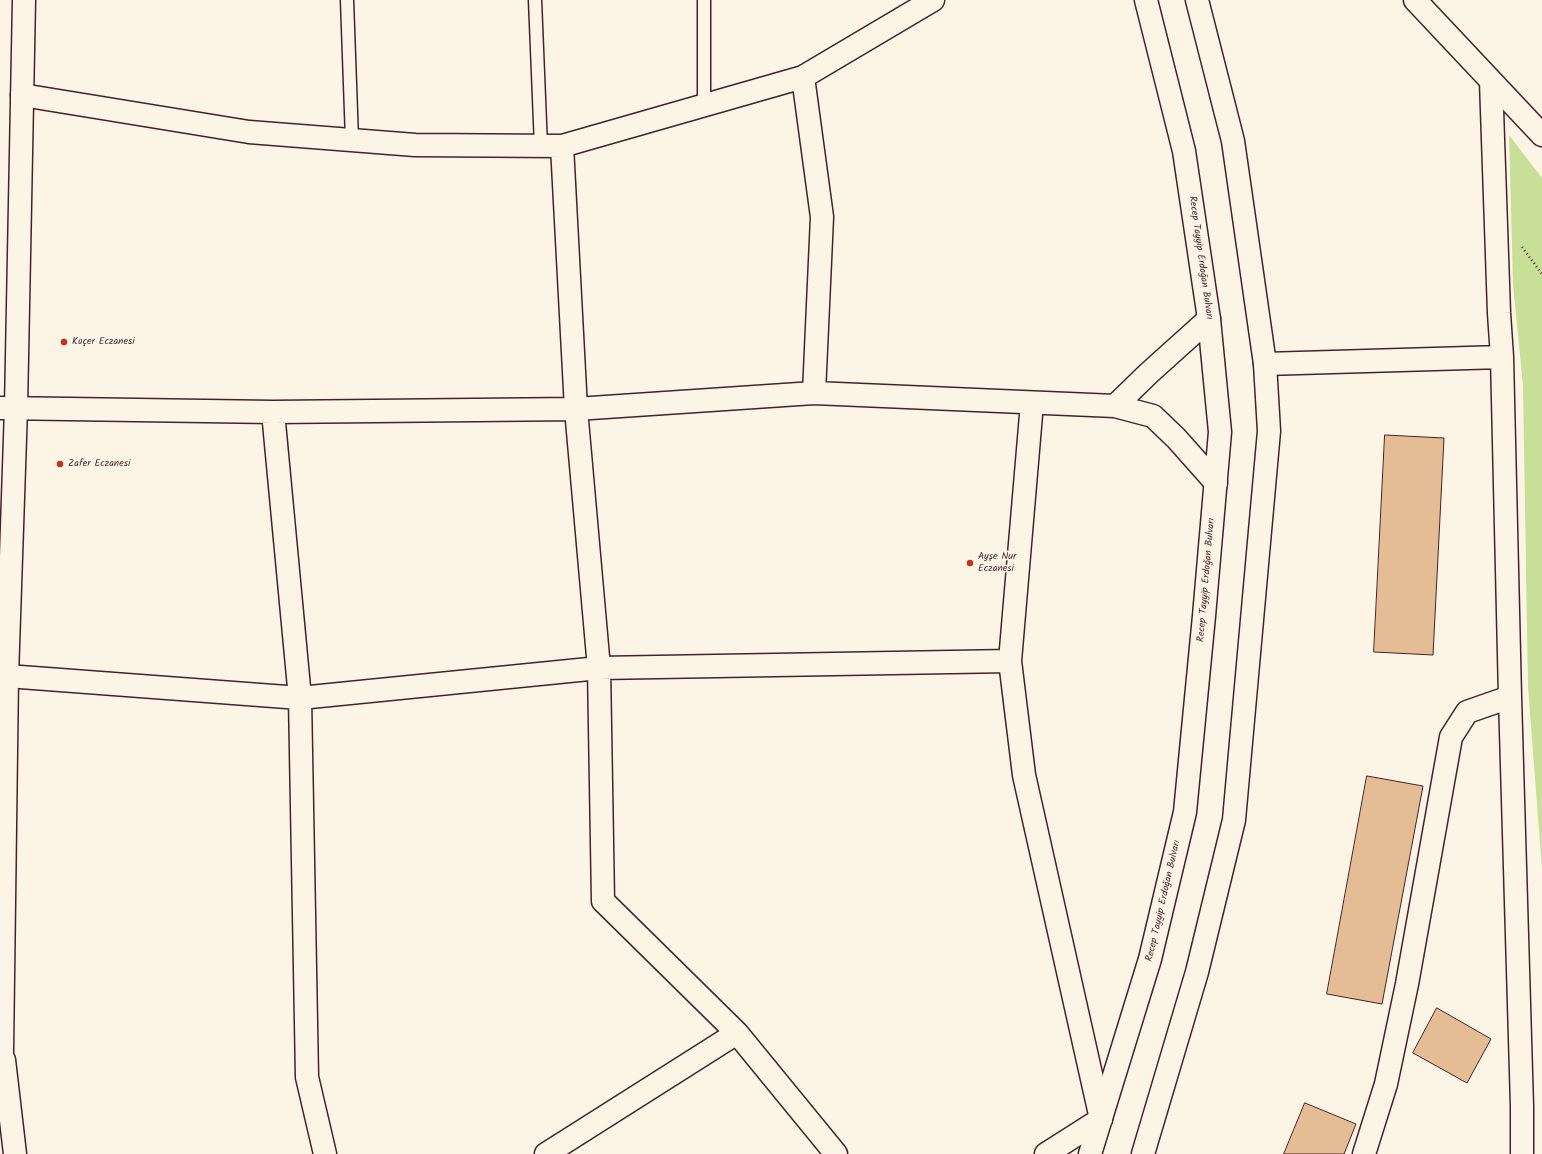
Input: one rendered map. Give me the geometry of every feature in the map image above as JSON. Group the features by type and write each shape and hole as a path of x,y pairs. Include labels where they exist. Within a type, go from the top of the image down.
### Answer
{"street":[{"path":"15,1154 2,1051 1,1011 8,408 22,95 24,0"},
{"path":"22,95 249,132 415,146 562,146 803,77 933,0"},
{"name":"Recep Tayyip Erdoğan Bulvarı","path":"1090,1154 1150,959 1185,812 1204,624 1220,432 1209,319 1184,151 1146,0"},
{"path":"1143,1154 1198,972 1234,820 1270,431 1265,364 1233,141 1197,0"},
{"path":"1415,0 1542,135"},
{"path":"803,77 822,217 814,393"},
{"path":"1491,81 1499,313 1502,357 1522,1099 1522,1154"},
{"path":"562,146 576,410 599,668 603,901 737,1033 836,1154"},
{"path":"1115,406 1209,319"},
{"path":"1265,364 1502,357"},
{"path":"8,408 273,412 576,410 814,393 1115,406 1153,416 1176,438 1216,483"},
{"path":"1032,402 1010,661 1024,775 1100,1119 1046,1154"},
{"path":"273,412 300,698 307,1077 325,1154"},
{"path":"4,676 300,698 599,668 1010,661"},
{"path":"1364,1154 1386,1084 1407,984 1451,737 1468,712 1510,696"},
{"path":"546,1154 737,1033"},
{"path":"0,1076 2,1051"}],"lane":[{"path":"347,0 352,140"},
{"path":"535,0 540,147"},
{"path":"704,0 704,106"}],"green space":[{"path":"1509,135 1542,178 1542,869 1528,687 1523,386 1513,284"}],"building":[{"path":"1385,435 1444,438 1433,655 1374,652"},
{"path":"1367,776 1423,786 1382,1004 1327,994"},
{"path":"1437,1008 1491,1039 1467,1083 1413,1053"},
{"path":"1305,1103 1356,1124 1344,1154 1284,1154"}],"place":[{"name":"Koçer Eczanesi","path":"64,342"},
{"name":"Zafer Eczanesi","path":"60,464"},
{"name":"Ayşe Nur Eczanesi","path":"970,563"}]}
